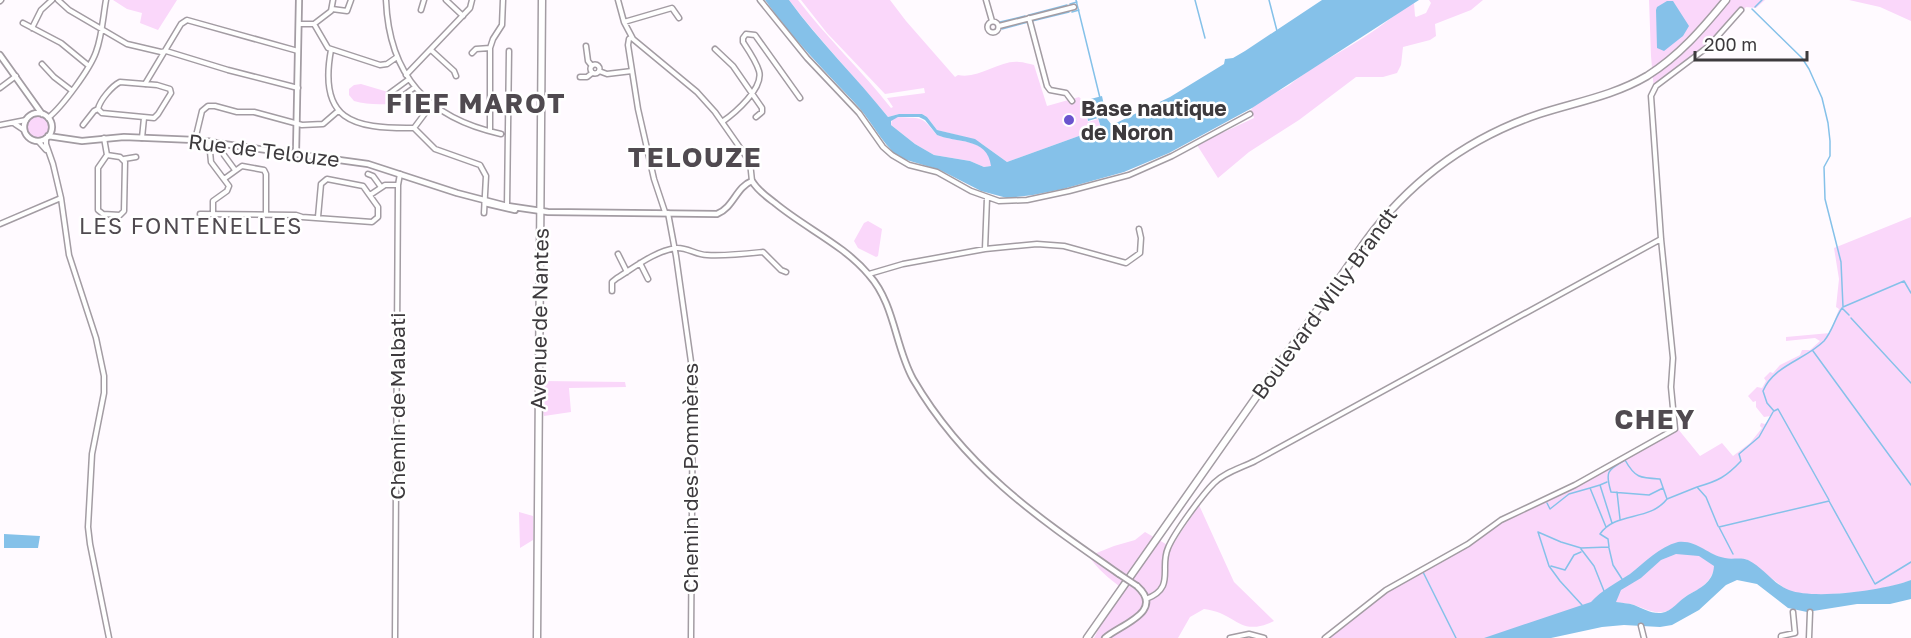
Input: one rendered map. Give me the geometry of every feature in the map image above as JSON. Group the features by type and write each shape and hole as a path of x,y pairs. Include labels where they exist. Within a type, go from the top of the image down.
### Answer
{"main road":[{"name":"Avenue de Nantes","path":"537,638 542,0"},
{"name":"Boulevard Willy Brandt","path":"1087,638 1359,250 1378,224 1404,196 1444,162 1494,132 1540,114 1603,96 1648,75 1684,48 1724,3"}],"street":[{"path":"32,28 41,10 52,0"},
{"path":"58,0 69,10 127,44 298,88"},
{"path":"48,118 89,66 96,53 106,0"},
{"path":"296,153 299,0"},
{"path":"299,24 314,24 332,9 333,0"},
{"path":"332,9 347,11 351,0"},
{"path":"386,0 387,17 397,57 415,87 432,104 456,120 501,134"},
{"path":"422,10 424,0"},
{"path":"446,0 463,16"},
{"path":"415,87 396,101 390,93 408,77 463,16 470,8 472,0"},
{"path":"489,131 490,48 502,25 503,0"},
{"path":"618,0 624,21 632,37 698,92 750,162 752,181 763,194 834,245 869,274 889,314 912,377 958,444 1012,498 1137,586 1145,594 1144,609 1138,617 1104,638"},
{"path":"760,0 807,58 859,113 883,147 892,155 909,165 937,172 987,198 1006,202 1027,200 1129,175 1172,156 1250,114"},
{"path":"986,0 992,21 999,26"},
{"path":"992,21 987,27 990,32 996,32 999,26 1074,7"},
{"path":"624,21 672,8 679,18"},
{"path":"1325,638 1386,590 1468,544 1501,520 1565,490 1675,429 1671,387 1673,358 1661,239 1652,93 1656,86 1687,64 1719,36 1741,10"},
{"path":"1029,18 1047,86 1050,90 1066,93 1072,101"},
{"path":"145,84 181,24 187,20 299,51"},
{"path":"23,23 61,43 89,66"},
{"path":"314,24 331,50 383,66 397,57"},
{"path":"722,122 740,108 758,86 760,76 758,68 743,42 744,35 749,33 755,35 800,98"},
{"name":"Chemin des Pommères","path":"632,37 628,43 632,71 654,179 667,212 675,248 693,376 691,638"},
{"path":"586,46 592,73"},
{"path":"472,53 476,49 490,48"},
{"path":"715,49 733,66 762,109 756,117"},
{"path":"331,50 328,85 330,96 338,111 350,120 362,124 414,128 435,149 480,165 486,176 484,213"},
{"path":"431,50 454,71 456,76"},
{"path":"507,206 509,51"},
{"path":"0,55 42,114 48,118 51,126 64,137"},
{"path":"42,64 71,90"},
{"path":"592,66 598,66 599,71"},
{"path":"580,77 587,78 599,71 607,74 632,71"},
{"path":"0,88 16,76"},
{"path":"83,125 98,109 116,83 145,84 168,88 171,92 157,116 105,114 98,109"},
{"path":"31,115 32,100"},
{"path":"414,128 432,104"},
{"path":"195,140 202,111 212,106 237,112 254,112 298,124 323,124 338,111"},
{"path":"0,125 14,124 26,120 31,115 42,114"},
{"path":"142,138 144,117"},
{"path":"24,129 26,120"},
{"path":"14,124 24,129 30,138 38,141 49,153"},
{"path":"51,126 47,137 49,153 61,198 69,255 96,338 104,376 104,393 91,465 89,537 109,638"},
{"path":"38,141 47,137"},
{"name":"Rue de Telouze","path":"47,137 64,137 82,141 104,138 195,140 296,153 368,164 460,194 507,206 540,210 721,213 743,186 752,181"},
{"path":"104,138 107,155 98,168 98,210 103,214 120,215 124,211 125,160"},
{"path":"209,141 210,159 228,188 213,201 213,214"},
{"path":"107,155 125,160 136,157"},
{"path":"224,155 236,170"},
{"path":"224,179 242,166 264,170 266,174 266,214"},
{"name":"Chemin de Malbati","path":"395,638 398,185 400,173"},
{"path":"368,174 374,176 381,187"},
{"path":"200,214 266,214 374,222 378,217 378,207 361,185 325,180 321,184 318,217"},
{"path":"370,195 386,185 398,185"},
{"path":"0,224 61,198"},
{"path":"985,249 987,198"},
{"name":"Rue de Telouze","path":"485,200 506,209 528,211 532,209"},
{"path":"869,274 903,264 985,249 1053,244 1084,250 1126,263 1140,253 1139,229"},
{"path":"1146,599 1157,593 1164,584 1166,553 1171,542 1208,489 1218,479 1661,239"},
{"path":"612,291 612,282 640,263 675,248 706,255 750,255 763,252 780,270 786,272"},
{"path":"618,255 627,272"},
{"path":"640,263 648,279"},
{"path":"1781,638 1781,636 1795,633 1792,612"},
{"path":"1809,638 1810,612"},
{"path":"1641,626 1644,638"},
{"path":"1230,638 1249,634 1264,638"}],"shaded area":[{"path":"113,0 177,0 158,30 140,23 142,13 127,9"},
{"path":"789,0 798,0 891,108 893,107 887,98 925,93 924,88 885,94 827,33 801,0 890,0 955,77 981,73 1011,62 1034,65 1047,106 1079,97 1082,100 1088,122 1098,119 1101,128 1007,162 982,144 937,130 922,114 899,114 888,117"},
{"path":"1429,0 1483,0 1471,10 1435,24 1436,36 1430,40 1403,47 1401,65 1397,73 1383,77 1356,77 1299,120 1249,152 1218,178 1197,145 1222,130 1224,132 1254,118 1251,110 1259,102 1362,39 1408,6 1414,3 1416,17 1426,13 1431,3"},
{"path":"1649,0 1765,0 1756,8 1746,7 1720,38 1654,91"},
{"path":"1849,0 1911,0 1911,21 1880,7"},
{"path":"361,84 388,92 397,103 376,104 354,101 349,95 349,89"},
{"path":"38,116 46,119 49,127 46,135 38,138 30,135 27,127 30,119"},
{"path":"898,117 921,119 937,135 978,146 989,157 992,166 984,167 970,161 934,155 915,144 891,125 892,119"},
{"path":"1911,217 1911,580 1884,588 1796,597 1746,559 1714,570 1704,586 1665,612 1615,602 1493,638 1323,638 1388,587 1464,544 1491,525 1545,499 1673,428 1678,429 1700,456 1722,443 1733,456 1750,443 1762,428 1761,423 1765,424 1771,416 1764,417 1756,407 1756,401 1753,402 1748,396 1757,387 1762,388 1766,381 1764,378 1770,372 1773,373 1780,365 1800,355 1802,350 1810,350 1820,341 1815,338 1786,341 1786,337 1830,333 1839,309 1836,307 1839,279 1834,248"},
{"path":"868,221 882,229 876,257 858,248 854,241 864,223"},
{"path":"544,381 625,382 626,387 569,388 571,412 544,416 542,406"},
{"path":"1199,505 1234,582 1274,621 1262,626 1245,626 1215,611 1204,609 1190,617 1178,638 1094,638 1120,587 1099,569 1089,556 1135,540 1145,532 1171,547"},
{"path":"519,512 533,516 533,540 520,548"}],"water":[{"path":"765,0 789,0 888,117 899,114 922,114 937,130 975,139 1007,162 1101,128 1098,118 1088,121 1086,111 1096,108 1086,110 1083,101 1102,96 1107,119 1114,124 1170,97 1224,64 1225,59 1233,58 1245,51 1322,0 1419,0 1252,108 1169,153 1124,172 1063,189 1007,198 981,191 940,170 900,158 887,145 859,108 785,27","holes":["898,117 919,117 925,120 937,135 970,143 984,150 991,166 984,167 970,161 934,155 915,144 891,125 891,121"]},
{"path":"1667,1 1673,1 1689,26 1683,36 1664,51 1657,48 1656,10"},
{"path":"4,534 40,536 38,548 4,548"},
{"path":"1678,542 1697,545 1728,559 1748,560 1783,587 1801,593 1850,592 1885,587 1911,580 1911,599 1890,604 1857,604 1807,612 1788,608 1757,584 1737,580 1726,585 1699,610 1672,625 1602,627 1551,638 1484,638 1591,602 1652,555","holes":["1676,554 1699,556 1714,566 1711,577 1669,610 1654,613 1632,604 1616,602 1621,590 1641,578 1661,560"]}],"waterway":[{"path":"1076,0 1100,98"},
{"path":"1195,0 1205,38"},
{"path":"1269,0 1277,31"},
{"path":"1755,7 1762,0"},
{"path":"1070,4 1077,2"},
{"path":"1029,15 1067,5"},
{"path":"1752,9 1802,58 1822,98 1830,141 1830,156 1824,167 1825,199 1841,262 1843,307 1904,281 1911,293"},
{"path":"1072,12 1079,10"},
{"path":"1032,21 1069,12"},
{"path":"1000,22 1025,16"},
{"path":"1002,29 1028,22"},
{"path":"1829,500 1778,409 1774,411 1767,403 1763,391 1774,375 1824,341 1842,308 1849,315"},
{"path":"1851,318 1911,383"},
{"path":"1813,351 1911,485"},
{"path":"1718,526 1706,497 1697,487 1721,478 1736,466 1741,461 1739,454 1759,437 1773,412"},
{"path":"1663,488 1649,495 1611,492 1609,472 1625,460 1635,474 1660,479 1667,499 1697,487"},
{"path":"1607,482 1600,485 1612,523"},
{"path":"1600,485 1590,488 1606,527"},
{"path":"1547,503 1550,509 1569,494 1590,488"},
{"path":"1617,492 1620,519"},
{"path":"1582,605 1549,566 1538,532 1581,548 1609,547 1608,539 1600,534 1607,527 1623,519 1651,511 1667,499"},
{"path":"1733,554 1719,527 1829,501 1875,584 1911,562"},
{"path":"1609,548 1613,565 1622,579"},
{"path":"1581,549 1594,566 1604,591"},
{"path":"1551,566 1565,570 1574,555 1581,552"},
{"path":"1423,572 1456,638"}],"place":[{"name":"Base nautique de Noron","path":"1069,120"}],"district":[{"name":"FIEF MAROT","path":"476,103"},
{"name":"TELOUZE","path":"695,157"},
{"name":"LES FONTENELLES","path":"191,225"},
{"name":"CHEY","path":"1655,419"}]}
